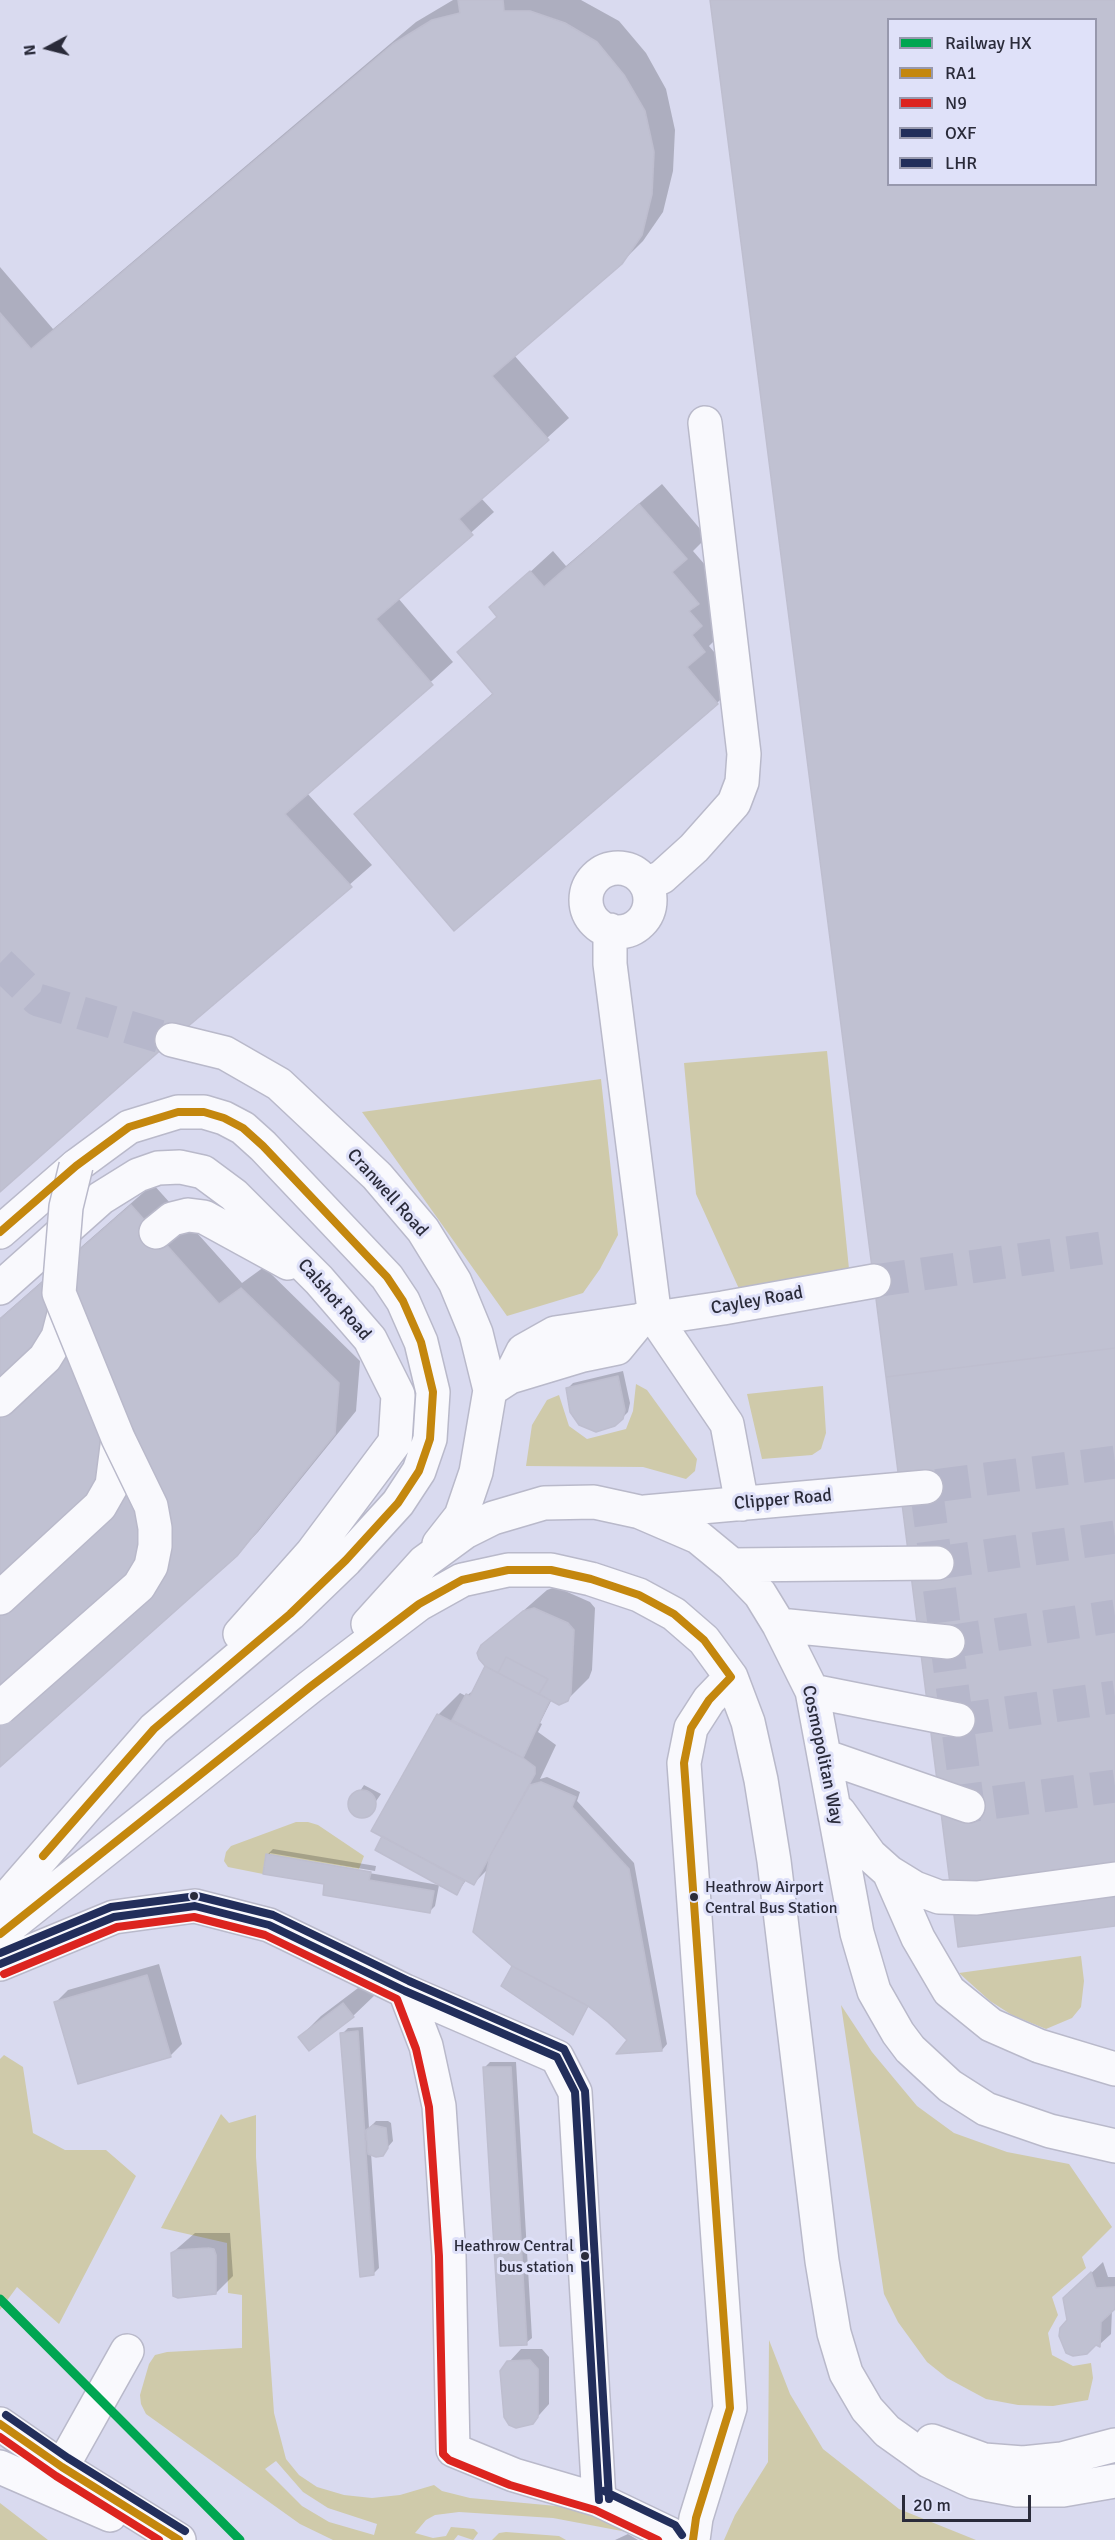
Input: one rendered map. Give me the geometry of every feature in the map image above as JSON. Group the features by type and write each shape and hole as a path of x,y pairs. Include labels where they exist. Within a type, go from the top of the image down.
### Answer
{"street":[{"path":"646,884 662,877 694,849 734,803 742,782 744,754 705,423"},
{"path":"620,867 640,876 646,884 650,894 647,915 630,930 610,930 600,926 588,910 588,889 601,873 620,867"},
{"path":"610,930 610,964 648,1319 726,1424 742,1504"},
{"name":"Cranwell Road","path":"172,1040 225,1053 279,1084 377,1176 423,1230 455,1282 500,1383 476,1472 461,1516 424,1562"},
{"path":"0,1232 76,1166 119,1133 156,1117 178,1112 204,1112 224,1118 243,1128 263,1146 387,1277 403,1300 421,1342 433,1392 430,1439 419,1471 398,1503 346,1560 290,1614 154,1729 0,1906"},
{"path":"0,1708 140,1586 151,1566 155,1527 151,1506 118,1438 59,1293 58,1279 68,1191 76,1166"},
{"name":"Calshot Road","path":"0,1288 101,1198 138,1175 158,1168 203,1172 234,1195 319,1280 370,1339 398,1395 395,1442 312,1553 154,1729"},
{"path":"156,1232 172,1219 188,1215 204,1217 319,1280"},
{"name":"Cayley Road","path":"500,1383 523,1351 555,1333 874,1281"},
{"path":"0,1400 45,1358 58,1337 65,1310"},
{"path":"0,1598 100,1506 112,1485 118,1438"},
{"name":"Clipper Road","path":"640,1512 926,1487"},
{"name":"Cosmopolitan Way","path":"310,1687 424,1562 465,1532 493,1518 544,1503 594,1502 640,1512 698,1537 732,1565 760,1594 779,1625 812,1691 866,1966 885,2013 910,2049 950,2086 997,2114 1060,2133 1115,2146"},
{"path":"732,1565 937,1563"},
{"path":"0,1934 310,1687 419,1604 462,1580 507,1570 552,1570 639,1595 674,1614 704,1640 731,1677 748,1722 774,1861 822,2261 834,2333 846,2373 867,2409 887,2431 929,2461 974,2482 1017,2490 1063,2490 1115,2481"},
{"path":"779,1625 948,1642"},
{"path":"693,2540 696,2518 730,2408 684,1762 691,1728 709,1700 731,1677"},
{"path":"812,1691 958,1720"},
{"path":"824,1756 969,1806"},
{"path":"833,1803 870,1855 890,1872 915,1888 939,1897 977,1898 1115,1879"},
{"path":"890,1872 918,1938 950,1991 991,2025 1039,2046 1115,2069"},
{"path":"0,1964 114,1917 195,1906 269,1925 405,1991 557,2057 575,2092 599,2500"},
{"path":"405,1991 426,2046 440,2106 448,2256 453,2450 514,2475 599,2500 670,2534 673,2540"},
{"path":"822,2261 840,2332 855,2369 878,2402 900,2422 934,2442 984,2460 1023,2463 1042,2461 1115,2445"},
{"path":"62,2467 127,2351"},
{"path":"0,2424 62,2467 179,2540"},
{"path":"0,2467 57,2494 173,2540"}],"shaded area":[{"path":"827,1051 849,1269 740,1291 696,1194 684,1063"},
{"path":"601,1079 618,1235 600,1269 583,1293 507,1316 362,1112"},
{"path":"636,1384 647,1390 697,1459 695,1471 686,1479 643,1467 526,1466 532,1425 547,1400 559,1395 569,1426 587,1439 626,1429 633,1411"},
{"path":"823,1386 826,1433 821,1449 812,1455 762,1459 747,1394"},
{"path":"296,1822 318,1825 364,1856 359,1869 266,1854 263,1874 228,1867 224,1861 226,1852 231,1846"},
{"path":"1081,1956 1084,1981 1081,2007 1072,2018 1046,2029 1012,2015 990,2001 959,1973"},
{"path":"841,2005 872,2052 917,2106 954,2133 1007,2152 1069,2164 1112,2227 1082,2257 1086,2268 1052,2297 1058,2315 1048,2333 1052,2355 1073,2366 1091,2363 1093,2378 1088,2400 1053,2406 1018,2405 986,2399 947,2378 927,2362 898,2322 884,2294"},
{"path":"4,2055 23,2067 33,2133 65,2150 106,2150 136,2176 59,2324 17,2287 0,2310 0,2059"},
{"path":"221,2114 229,2123 256,2115 256,2157 274,2413 286,2459 299,2475 317,2487 344,2495 372,2498 400,2495 434,2485 442,2491 470,2498 578,2508 627,2532 553,2518 459,2512 435,2515 426,2520 415,2533 433,2538 446,2536 451,2527 474,2529 478,2533 473,2540 458,2535 454,2540 333,2540 300,2524 146,2414 141,2404 140,2395 149,2364 155,2355 167,2352 242,2348 242,2295 228,2293 227,2243 161,2228","holes":["276,2461 303,2492 328,2508 377,2524 374,2535 329,2522 302,2506 265,2469"]},
{"path":"769,2340 790,2394 823,2449 899,2509 976,2540 724,2540 735,2515 768,2462"},
{"path":"0,2503 48,2540 0,2540"},
{"path":"499,2533 559,2536 566,2540 492,2540"}],"building":[{"path":"458,0 503,0 504,11 530,11 565,23 597,42 624,75 645,111 654,152 652,194 642,235 622,264 492,376 549,440 459,519 473,535 376,619 433,685 285,814 352,887 172,1040 0,1192 0,313 31,349 393,44 432,20 460,13"},
{"path":"710,0 1115,0 1115,1348 886,1377"},
{"path":"639,504 687,559 672,572 699,604 689,611 702,626 692,635 705,652 687,667 718,704 454,931 354,814 493,694 457,652 497,617 489,607 530,571 544,587"},
{"path":"131,1205 219,1304 241,1288 339,1383 335,1434 237,1556 0,1767 0,1319"},
{"path":"1115,1348 1115,1926 958,1947 886,1377"},
{"path":"618,1376 625,1410 623,1419 615,1426 596,1432 579,1425 570,1412 566,1388"},
{"path":"534,1608 568,1623 574,1630 571,1693 568,1701 559,1705 539,1694 548,1679 506,1657 498,1673 485,1666 477,1653 481,1645 523,1611"},
{"path":"506,1657 548,1679 539,1694 498,1673"},
{"path":"485,1666 550,1700 523,1758 452,1720 466,1694 470,1696"},
{"path":"437,1714 523,1758 535,1767 535,1774 474,1885 371,1831"},
{"path":"541,1782 576,1797 572,1807 629,1869 662,2051 616,2054 627,2040 608,2022 588,2006 512,1966 473,1932 490,1856 530,1785"},
{"path":"362,1790 372,1794 376,1804 372,1814 362,1818 352,1814 348,1804 352,1794"},
{"path":"382,1836 464,1881 457,1895 375,1850"},
{"path":"266,1854 371,1872 369,1880 434,1891 430,1913 323,1895 324,1884 263,1874"},
{"path":"512,1966 588,2006 573,2035 501,1986"},
{"path":"147,1975 171,2057 78,2084 54,2002"},
{"path":"343,2003 354,2017 309,2051 298,2037"},
{"path":"358,2031 374,2275 360,2277 340,2033"},
{"name":"Heathrow Central bus station","path":"483,2067 511,2067 527,2345 500,2346"},
{"path":"373,2125 386,2128 388,2148 383,2156 376,2157 368,2154 366,2130"},
{"path":"214,2249 216,2255 216,2294 178,2298 173,2296 171,2253 177,2250"},
{"path":"1091,2272 1096,2288 1115,2287 1115,2309 1101,2322 1100,2347 1096,2345 1087,2354 1073,2356 1066,2353 1059,2336 1060,2328 1067,2320 1063,2298"},
{"path":"530,2360 538,2369 538,2417 533,2424 516,2428 509,2425 504,2417 500,2371 507,2361"}],"tunnel":[{"path":"0,963 38,1000 172,1040"},
{"path":"874,1281 1115,1246"},
{"path":"1115,1462 926,1487 968,1806 1115,1786"},
{"path":"937,1563 1115,1537"},
{"path":"948,1642 1115,1616"},
{"path":"958,1720 1115,1697"}],"rail line":[{"name":"HX","path":"0,2299 240,2540"}],"transit line":[{"name":"RA1","path":"0,1232 76,1166 129,1127 178,1112 204,1112 224,1118 243,1128 263,1146 387,1277 403,1301 421,1342 433,1392 430,1439 419,1471 398,1503 346,1560 290,1614 154,1729 43,1856"},
{"name":"RA1","path":"0,1934 310,1687 419,1604 462,1580 508,1570 551,1570 591,1579 639,1595 674,1614 704,1640 731,1677 709,1700 691,1728 684,1763 730,2408 696,2518 693,2540"},
{"name":"OXF","path":"0,1953 111,1907 197,1896 273,1915 409,1981 564,2049 585,2091 609,2499"},
{"name":"LHR","path":"0,1964 114,1917 195,1906 269,1925 405,1991 557,2057 575,2092 599,2500"},
{"name":"N9","path":"4,1974 117,1927 194,1917 265,1935 397,1999 416,2049 429,2107 439,2256 443,2454 449,2460 510,2485 595,2510 658,2540"},
{"name":"OXF","path":"6,2415 68,2458 185,2531"},
{"name":"RA1","path":"0,2424 62,2467 179,2540"},
{"name":"N9","path":"0,2437 56,2476 159,2540"},
{"name":"OXF","path":"604,2491 675,2525 682,2535"}],"place":[{"name":"Heathrow Airport Central Bus Station","path":"694,1897"},
{"name":"Heathrow Central bus station","path":"585,2256"}]}
